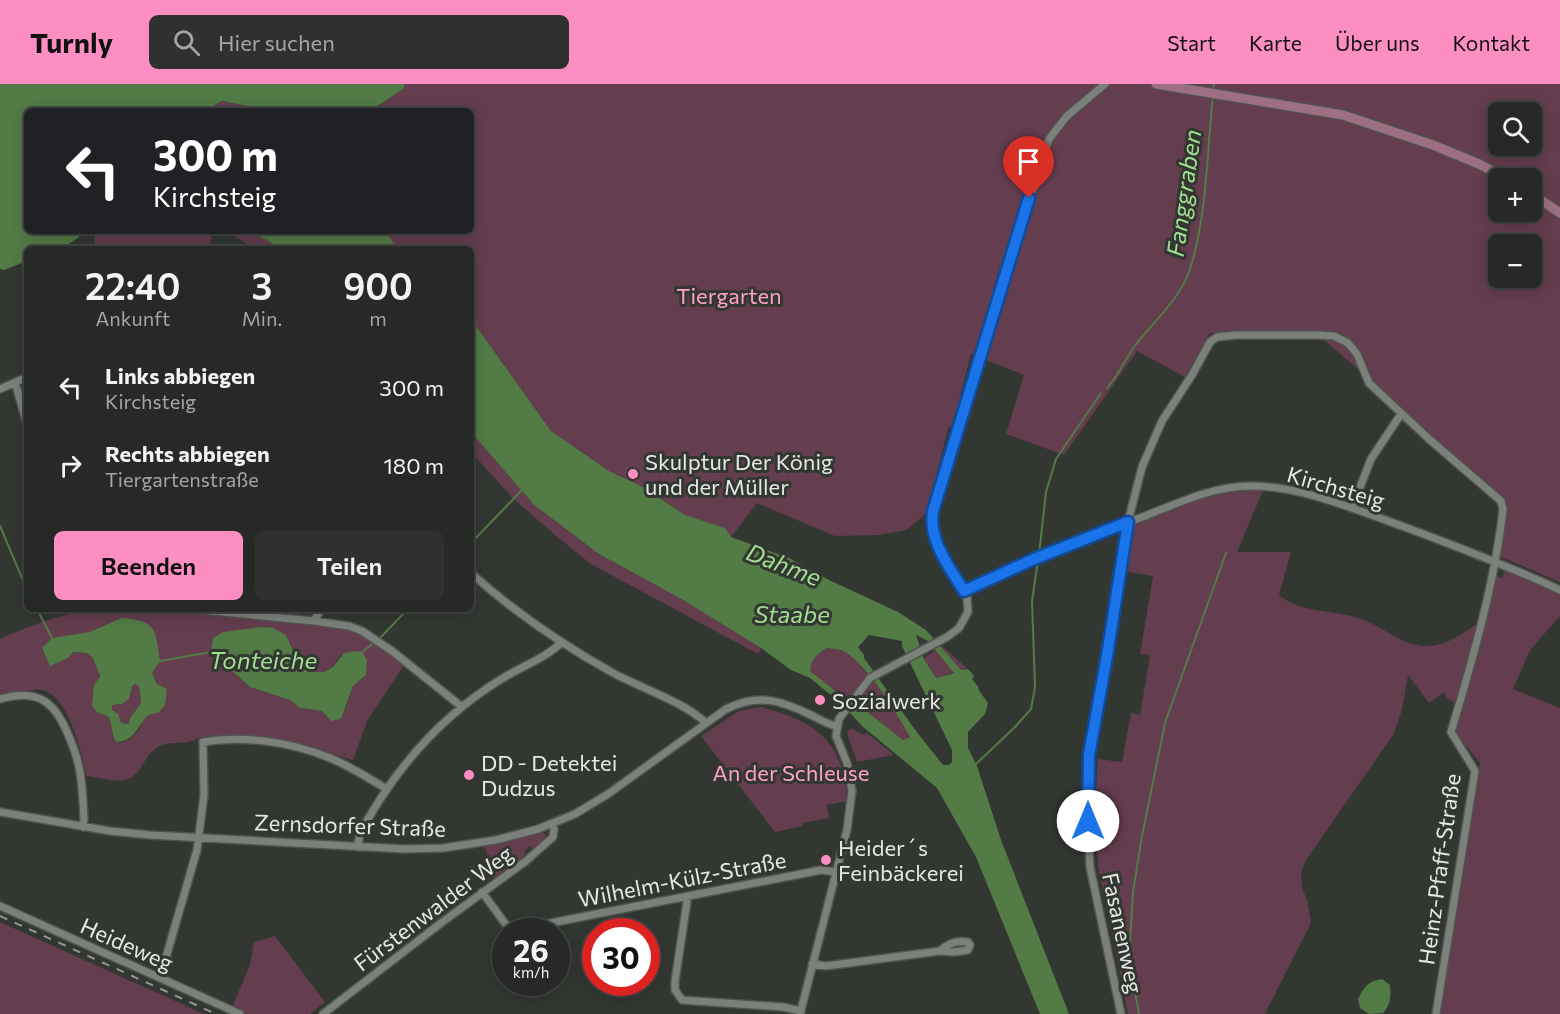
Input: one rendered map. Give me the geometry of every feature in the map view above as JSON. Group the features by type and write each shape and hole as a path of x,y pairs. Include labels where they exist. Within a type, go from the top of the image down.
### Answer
{"main road":[{"path":"1156,84 1320,110 1355,118 1391,129 1461,156 1488,169"},
{"path":"1542,201 1560,213"}],"street":[{"path":"687,896 675,981 675,990 682,1000 783,1007 800,1012 847,830 852,791 836,726 873,676 939,642 959,628 965,620 969,605 964,591 936,543 932,524 933,511 1048,139 1067,116 1105,84"},
{"name":"Fasanenweg","path":"1121,1014 1090,867 1089,755 1128,522 1142,467 1162,421 1210,342 1217,337 1236,335 1334,336 1348,344 1357,354 1369,383 1401,414"},
{"path":"0,389 24,378"},
{"path":"15,382 24,414"},
{"path":"1352,508 1371,459 1401,414"},
{"name":"Heinz-Pfaff-Straße","path":"1401,414 1501,501 1503,509 1495,560 1466,682 1451,732 1475,771 1436,1014"},
{"name":"Kirchsteig","path":"964,591 1042,555 1128,522 1209,493 1245,486 1300,492 1352,508 1495,560 1560,590"},
{"path":"474,575 562,642 637,686 694,714 706,723"},
{"path":"247,612 349,626 369,634 462,707"},
{"path":"314,621 319,612"},
{"path":"357,847 359,835 387,789 424,741 462,707 501,678 555,649 562,642"},
{"path":"0,699 30,695 49,704 61,718 78,756 83,827"},
{"name":"Zernsdorfer Straße","path":"0,812 150,836 405,849 449,847 495,840 552,824 575,814 735,704 755,699 773,700 836,726"},
{"path":"160,978 199,839 204,795 203,742 236,739 285,744 329,758 387,789"},
{"name":"Fürstenwalder Weg","path":"323,1014 526,861 551,840 554,832 552,824"},
{"name":"Wilhelm-Külz-Straße","path":"482,892 507,926 515,930 821,870 836,872"},
{"name":"Heideweg","path":"0,906 240,1014"},
{"path":"812,964 826,966 940,951"}],"green space":[{"name":"Tiergarten","path":"405,84 1560,84 1560,582 1499,556 1508,505 1415,424 1400,405 1316,333 1210,333 1185,377 1137,351 1064,455 1006,434 1024,375 971,354 953,424 948,429 927,513 906,530 878,535 835,536 757,503 731,537 724,528 685,515 641,486 609,471 551,431 474,323 474,246 394,246 388,234 474,234 474,108 374,108 403,89"},
{"path":"222,101 258,108 213,108"},
{"path":"94,234 212,234 210,246 95,246"},
{"path":"226,234 256,234 276,246 251,246"},
{"path":"474,435 534,505 599,554 683,600 761,648 758,654 591,564 513,498 474,455"},
{"path":"1264,488 1237,552 1291,552 1279,595 1288,601 1307,608 1358,618 1411,644 1421,646 1444,643 1477,624 1457,705 1447,698 1444,692 1429,703 1408,675 1402,710 1393,735 1306,860 1301,872 1302,889 1307,899 1311,923 1265,1014 1128,1014 1098,866 1094,819 1098,759 1122,762 1131,713 1140,715 1150,655 1140,654 1153,576 1124,571 1131,527 1138,522 1200,499 1231,491"},
{"path":"1506,568 1560,592 1560,616 1530,650 1513,689 1560,708 1560,1014 1432,1014 1446,922 1453,922 1480,763 1454,731 1496,576 1502,578"},
{"path":"75,612 184,612 347,629 370,640 404,665 368,719 353,760 289,742 200,737 196,740 160,746 150,754 130,778 105,779 86,776 77,740 66,712 50,693 31,690 0,699 0,639 44,621","holes":["121,618 156,666 152,673 157,684 141,725 131,738 125,742 116,742 108,716 98,713 95,703 93,694 100,676 93,658 88,653 72,652 52,638 90,632","261,627 286,635 297,656 315,672 329,669 342,654 366,675 353,686 345,710 331,720 322,711 300,708 291,700 250,687 211,652 248,630"]},
{"path":"942,646 967,668 936,678 924,658"},
{"path":"827,648 845,652 863,668 881,690 910,736 904,741 861,707 854,706 809,671 815,658"},
{"path":"132,685 139,685 141,703 130,718 129,724 121,723 112,710 112,705 122,704"},
{"name":"An der Schleuse","path":"760,707 799,720 811,727 830,744 842,769 846,801 827,805 829,818 802,823 803,826 775,832 701,736 739,711"},
{"path":"853,729 864,735 867,733 894,755 857,762 847,733 848,730"},
{"path":"542,832 547,836 533,850 530,846 524,851 526,854 519,862 512,864 494,879 484,846"},
{"path":"0,922 204,1014 0,1014"},
{"path":"275,936 325,1002 310,1014 249,1014 232,1007 250,965 254,942"}],"water":[{"path":"0,84 405,84 403,89 374,108 258,108 222,101 213,108 24,108 24,234 82,234 63,246 24,246 24,262 4,270 0,269"},
{"path":"256,234 388,234 395,246 276,246"},
{"name":"Staabe","path":"474,323 551,431 609,471 641,486 685,515 725,528 731,537 789,558 827,579 898,612 926,630 961,670 968,669 988,703 985,714 968,732 968,748 977,766 1001,840 1069,1014 1040,1014 976,857 937,788 862,726 842,704 810,678 791,670 761,648 683,600 599,554 534,505 474,435","holes":["869,635 902,641 902,646 952,750 952,762 949,765 943,765 864,658 858,647","916,635 928,641 954,673 936,678 924,659","827,648 843,651 863,668 872,678 910,737 903,740 861,707 854,706 810,671 813,661"]},
{"name":"Tonteiche","path":"121,618 142,621 152,628 155,634 160,661 152,673 157,684 167,689 165,705 158,713 148,715 131,737 122,741 116,742 108,716 98,713 92,706 94,685 100,676 93,658 87,653 73,652 68,658 50,666 42,648 52,638 90,632","holes":["135,684 139,686 141,703 130,718 129,724 121,723 118,714 112,710 112,705 122,704 129,699 132,686"]},
{"name":"Tonteiche","path":"261,627 273,628 286,635 301,662 313,671 328,670 348,652 362,652 367,660 366,675 353,686 341,719 331,721 322,711 300,708 290,700 250,687 211,652 213,638 223,632"},
{"path":"1382,979 1390,985 1389,1003 1383,1013 1369,1014 1360,1008 1358,999 1367,985"}],"waterway":[{"name":"Fanggraben","path":"1213,90 1214,84"},
{"name":"Fanggraben","path":"1107,388 1137,343 1181,289 1190,269 1196,249 1203,206 1213,96"},
{"name":"Fanggraben","path":"1039,555 1046,492 1056,459 1101,393"},
{"path":"474,540 523,489"},
{"path":"0,526 24,583"},
{"path":"1139,1014 1129,959 1133,892 1142,836 1165,723 1226,553"},
{"name":"Fanggraben","path":"975,765 1031,709 1035,687 1032,601 1038,560"},
{"path":"39,612 52,638"},
{"path":"379,639 405,612"},
{"path":"362,652 374,643"},
{"path":"160,661 211,652"}],"railway":[{"path":"0,916 216,1014"}],"place":[{"name":"Skulptur Der König und der Müller","path":"633,474"},
{"name":"Sozialwerk","path":"820,700"},
{"name":"DD - Detektei Dudzus","path":"469,775"},
{"name":"Heider´s Feinbäckerei","path":"826,860"}],"route":[{"path":"1029,198 933,511 932,524 936,543 964,591 1034,559 1128,522 1089,755 1088,821"}],"water label":[{"name":"Dahme","path":"784,564"}]}
